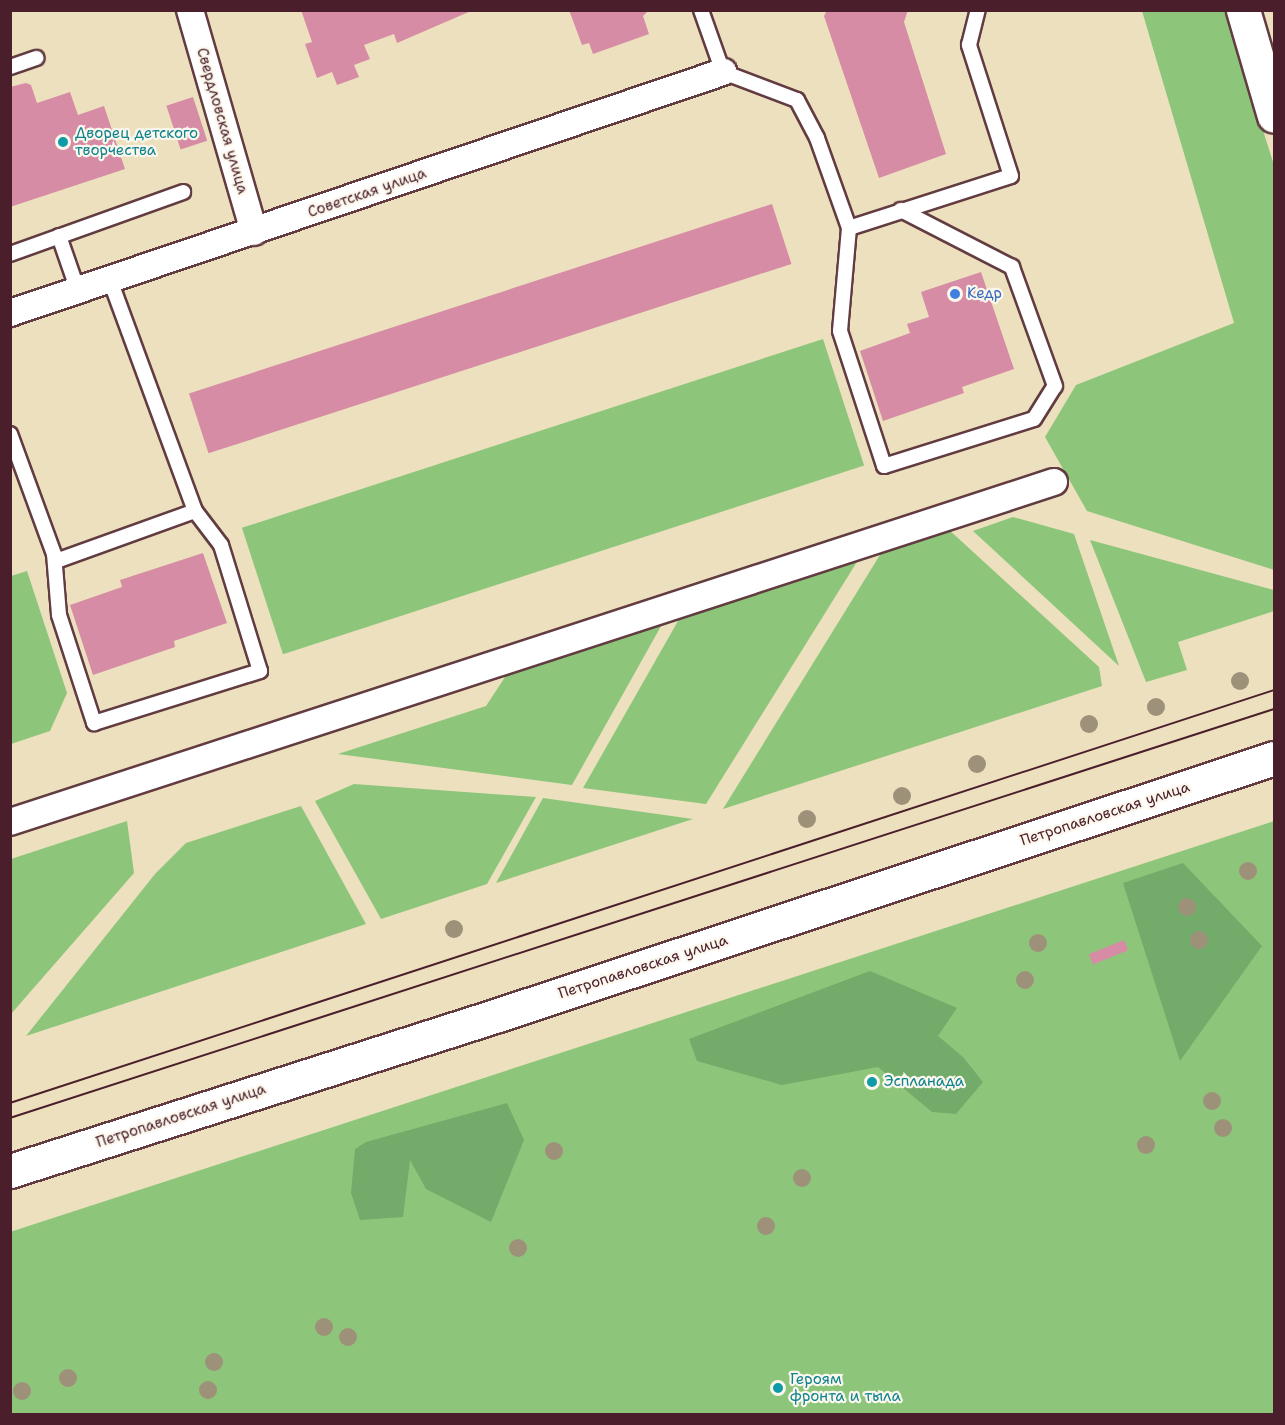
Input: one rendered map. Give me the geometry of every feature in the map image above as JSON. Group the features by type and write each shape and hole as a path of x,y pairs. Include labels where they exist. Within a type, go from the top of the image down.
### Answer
{"main road":[{"path":"1243,10 1275,116"},
{"name":"Петропавловская улица","path":"10,1170 498,1015 1275,758"}],"street":[{"name":"Свердловская улица","path":"190,10 254,232"},
{"name":"Советская улица","path":"10,314 723,72"},
{"path":"10,822 1054,482"}],"lane":[{"path":"701,10 723,72 797,100 817,138 849,228 840,331 884,466 1034,419 1055,386 1012,267 901,210"},
{"path":"849,228 1011,176 969,45 978,10"},
{"path":"10,67 36,58"},
{"path":"10,254 183,192"},
{"path":"59,236 78,291"},
{"path":"10,434 56,561 59,615 94,723 260,671 221,545 195,511 110,280"},
{"path":"56,561 195,511"}],"green space":[{"path":"1142,11 1225,11 1274,165 1274,570 1087,511 1045,437 1076,385 1234,323"},
{"path":"823,339 864,465 283,654 242,528"},
{"path":"1013,517 1074,534 1119,666 973,531"},
{"path":"947,528 1099,667 1102,686 723,809 883,550"},
{"path":"1090,540 1274,590 1274,611 1178,642 1187,670 1146,682"},
{"path":"860,557 706,804 583,788 682,614"},
{"path":"27,571 67,693 50,731 11,744 11,576"},
{"path":"665,619 572,785 338,754 486,706 509,671"},
{"path":"354,784 536,797 487,884 381,919 315,801"},
{"path":"543,798 693,819 496,883"},
{"path":"301,806 366,924 26,1036 155,874 186,843"},
{"path":"127,821 134,873 11,1014 11,859"},
{"name":"Эспланада","path":"1274,821 1274,1414 11,1414 10,1232"},
{"path":"1183,863 1262,946 1180,1061 1123,883"},
{"path":"870,971 957,1008 938,1036 963,1057 983,1082 956,1114 932,1112 878,1067 782,1085 697,1061 689,1039"},
{"path":"507,1103 524,1140 491,1222 426,1189 410,1160 403,1217 360,1220 351,1193 355,1149 366,1142"}],"building":[{"path":"301,10 471,11 397,43 394,34 364,45 370,59 354,65 359,77 337,85 332,72 317,78 305,44 312,42"},
{"path":"569,10 649,10 643,16 649,34 593,54 589,43 582,45"},
{"path":"827,10 908,10 904,22 946,154 879,178 824,16"},
{"name":"Дворец детского творчества","path":"26,83 31,85 37,103 70,92 78,115 104,106 125,169 10,207 10,87"},
{"path":"193,97 207,141 181,149 166,106"},
{"path":"772,204 791,264 208,453 189,393"},
{"path":"981,272 1014,369 962,387 964,393 883,421 860,351 910,333 907,324 929,317 921,292"},
{"path":"203,553 227,623 174,641 175,647 93,675 70,605 122,587 120,580"},
{"path":"1124,940 1128,950 1093,964 1089,954"}],"tram line":[{"path":"10,1103 1274,690"},
{"path":"10,1118 1274,709"}],"place":[{"name":"Дворец детского творчества","path":"63,142"},
{"name":"Кедр","path":"955,294"},
{"name":"Эспланада","path":"872,1082"},
{"name":"Героям фронта и тыла","path":"778,1388"}]}
